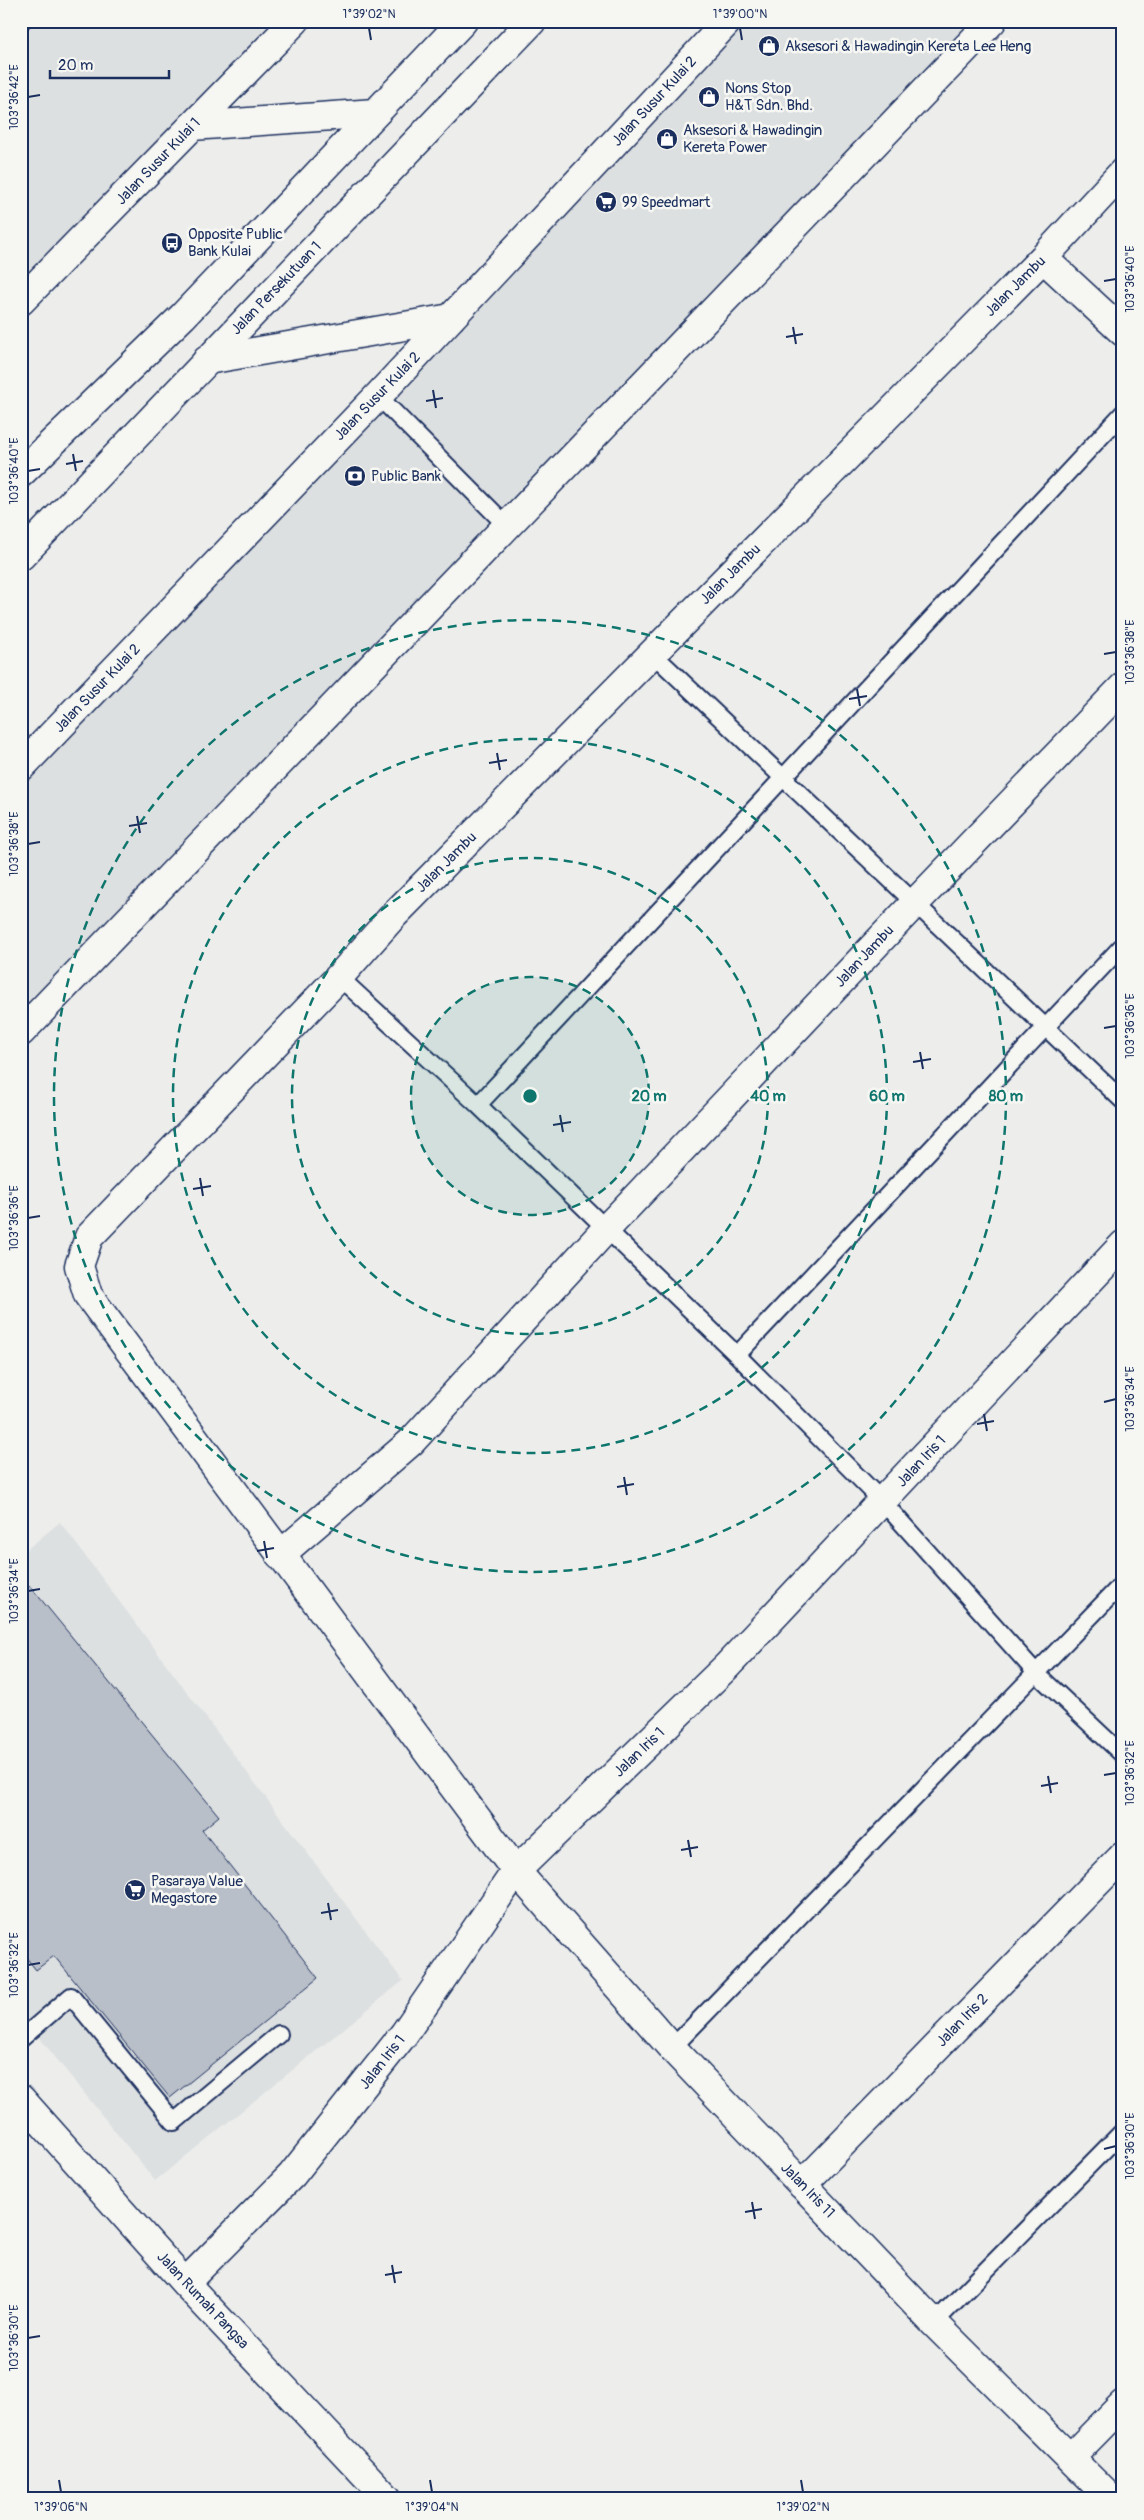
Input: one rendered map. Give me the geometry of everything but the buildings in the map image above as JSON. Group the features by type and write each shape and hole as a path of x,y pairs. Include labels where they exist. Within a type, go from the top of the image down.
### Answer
{"main road":[{"name":"Jalan Susur Kulai 1","path":"21,301 295,21"},
{"path":"21,474 183,316 463,21"},
{"name":"Jalan Persekutuan 1","path":"21,556 532,21"},
{"name":"Jalan Susur Kulai 2","path":"21,766 378,396 728,21"},
{"path":"21,1032 992,21"},
{"path":"192,126 376,113"},
{"name":"Jalan Jambu","path":"1123,172 1042,258 395,914 340,977 89,1237 79,1266 88,1295 280,1555 411,1442 607,1228 1123,687"},
{"path":"1042,258 1123,332"},
{"path":"207,360 451,318"},
{"name":"Jalan Iris 1","path":"185,2283 292,2175 404,2034 516,1871 728,1666 1123,1245"},
{"name":"Jalan Iris 11","path":"280,1555 516,1871 672,2048 934,2323 1071,2457 1111,2499"},
{"name":"Jalan Iris 2","path":"802,2185 1123,1856"},
{"name":"Jalan Rumah Pangsa","path":"21,2099 185,2283 388,2499"},
{"path":"1071,2457 1123,2404"}],"lane":[{"path":"378,396 508,527"},
{"path":"478,1105 1123,413"},
{"path":"652,653 1123,1101"},
{"path":"737,1355 1123,945"},
{"path":"340,977 478,1105 737,1355 883,1502 1037,1674 1123,1755"},
{"path":"672,2048 1037,1674 1123,1583"},
{"path":"21,2039 71,1996 174,2122 279,2034"},
{"path":"934,2323 1123,2131"}],"shaded area":[{"path":"34,21 273,21 21,279 21,35"},
{"path":"748,21 973,21 21,1012 21,789 400,394"},
{"path":"60,1522 403,1981 155,2181 21,2015 21,1554"}],"place":[{"name":"Aksesori & Hawadingin Kereta Lee Heng","path":"769,46"},
{"name":"Nons Stop H&T Sdn. Bhd.","path":"709,97"},
{"name":"Aksesori & Hawadingin Kereta Power","path":"667,139"},
{"name":"99 Speedmart","path":"606,202"},
{"name":"Opposite Public Bank Kulai","path":"172,243"},
{"name":"Public Bank","path":"355,476"},
{"name":"Pasaraya Value Megastore","path":"135,1890"}]}
